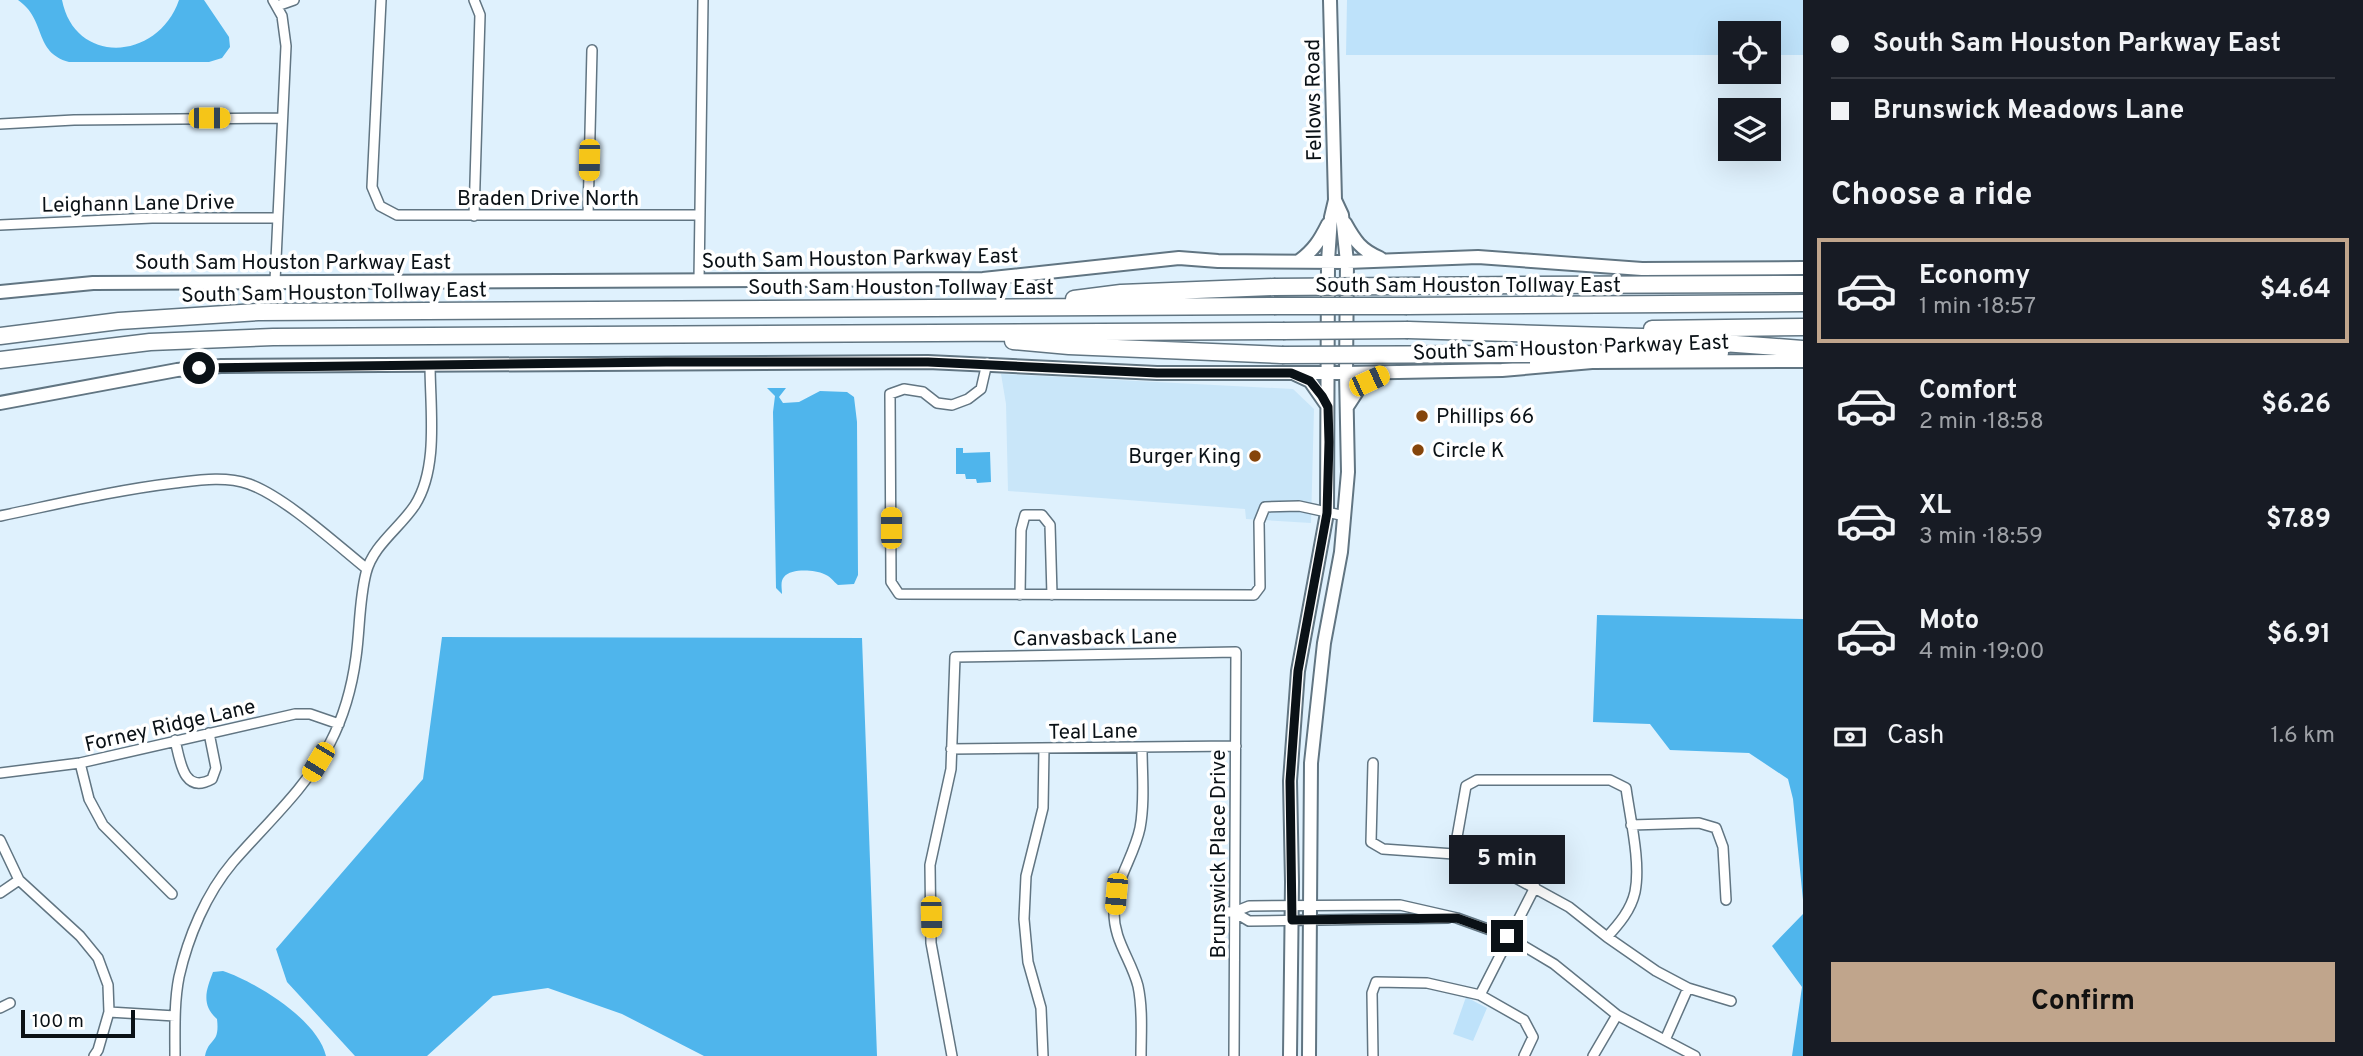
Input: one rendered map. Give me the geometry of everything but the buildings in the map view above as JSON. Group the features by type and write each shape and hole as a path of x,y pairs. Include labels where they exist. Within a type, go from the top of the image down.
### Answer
{"highway":[{"path":"992,308 1121,293 1274,287 1803,284"},
{"path":"1592,306 1624,293 1803,290"},
{"name":"South Sam Houston Tollway East","path":"0,336 108,322 244,313 1803,303"},
{"name":"South Sam Houston Tollway East","path":"0,360 108,346 233,338 1803,327"},
{"path":"1408,330 1642,337 1803,351"},
{"path":"902,332 1069,346 1282,355 1803,351"}],"main road":[{"name":"Fellows Road","path":"1309,1056 1311,763 1324,643 1341,552 1348,472 1347,262 1336,216 1330,0"},
{"name":"Fellows Road","path":"1290,1056 1290,781 1298,671 1327,513 1328,261 1336,216"},
{"path":"1298,261 1312,252 1336,216 1364,252 1384,260"},
{"name":"South Sam Houston Parkway East","path":"0,292 93,282 983,279 1179,258 1347,262 1478,257 1642,269 1803,268"},
{"name":"South Sam Houston Parkway East","path":"0,403 89,385 221,366 987,363 1157,373 1346,373 1502,370 1592,362 1803,361"},
{"path":"1347,407 1360,387 1387,372"},
{"path":"1291,373 1310,381 1328,407"},
{"path":"1304,640 1324,643"}],"street":[{"path":"275,281 286,46 284,26 275,3 294,0"},
{"name":"Braden Drive North","path":"382,0 372,187 380,206 397,215 700,215"},
{"path":"474,0 480,15 474,216"},
{"path":"699,280 703,0"},
{"path":"588,215 592,50"},
{"path":"0,124 75,120 282,118"},
{"name":"Leighann Lane Drive","path":"0,225 152,218 276,218"},
{"path":"987,363 981,389 968,399 952,405 937,403 923,392 904,389 890,394 891,582 899,594 1254,595 1260,587 1259,522 1265,507 1299,506 1345,516"},
{"path":"175,1056 179,978 195,926 230,866 308,779 339,724 347,702 356,658 359,601 367,569 386,539 417,501 429,471 430,364"},
{"path":"0,516 145,486 209,479 236,481 250,485 280,501 367,569"},
{"path":"1020,594 1021,530 1026,516 1042,514 1050,525 1052,595"},
{"name":"Canvasback Lane","path":"951,749 955,656 1236,652"},
{"name":"Brunswick Place Drive","path":"1234,1056 1236,652"},
{"name":"Forney Ridge Lane","path":"3,772 80,763 295,714 310,714 339,724"},
{"path":"175,740 184,775 193,782 207,782 212,779 216,768 209,733"},
{"name":"Teal Lane","path":"951,749 1236,746"},
{"path":"1141,1056 1140,995 1117,936 1114,910 1120,879 1140,829 1142,748"},
{"path":"951,749 951,769 930,865 931,943 952,1056"},
{"path":"1043,1056 1041,1008 1028,962 1024,919 1026,876 1043,808 1044,749"},
{"path":"80,763 89,799 103,825 172,894"},
{"path":"1373,763 1371,842 1383,849 1454,854 1503,871 1569,907 1606,937 1656,971 1688,988 1731,1000"},
{"path":"1454,854 1466,786 1477,779 1610,780 1626,788 1635,861 1635,892 1623,920 1606,937"},
{"path":"1631,825 1699,823 1716,828 1723,847 1726,900"},
{"path":"0,840 19,880 80,936 97,958 108,985 109,1012 94,1056"},
{"path":"0,893 19,880"},
{"path":"1480,995 1507,936 1535,887"},
{"path":"1218,912 1234,912 1249,906 1399,905 1457,918 1507,936 1554,964 1617,1014 1695,1056"},
{"path":"1234,912 1248,920 1457,918"},
{"path":"1373,1056 1372,993 1376,982 1427,983 1480,995 1524,1020 1533,1037 1524,1056"},
{"path":"1665,1040 1688,988"},
{"path":"0,1008 10,1003"},
{"path":"109,1012 175,1016"},
{"path":"1593,1056 1617,1014"}],"shaded area":[{"path":"1347,0 1803,0 1803,55 1781,55 1781,21 1718,21 1718,55 1346,55"},
{"path":"1001,374 1293,389 1314,409 1311,523 1246,519 1245,509 1008,491 1006,404"},
{"path":"1466,997 1487,1008 1473,1041 1453,1034"}],"water":[{"path":"18,0 62,0 70,21 83,36 99,45 118,48 136,44 154,35 168,20 179,0 204,0 229,37 230,47 222,58 209,62 69,62 50,51 33,17"},
{"path":"767,388 786,388 779,397 783,403 799,402 820,391 847,392 854,397 857,422 858,575 854,584 838,585 824,574 803,571 792,572 784,577 782,594 776,588 775,396"},
{"path":"956,448 963,448 963,453 990,452 991,482 977,483 976,479 966,479 965,474 956,474"},
{"path":"1597,615 1803,619 1803,900 1793,799 1788,779 1749,753 1670,750 1650,724 1593,722"},
{"path":"442,637 862,638 877,1056 704,1056 622,1014 548,988 493,996 427,1056 355,1056 287,982 276,949 423,779"},
{"path":"1803,914 1803,1056 1792,1056 1802,987 1772,946"},
{"path":"223,971 268,993 299,1016 321,1042 326,1056 205,1056 216,1037 218,1027 217,1019 207,1003 207,991 213,972"}],"place":[{"name":"Phillips 66","path":"1422,416"},
{"name":"Circle K","path":"1418,450"},
{"name":"Burger King","path":"1255,456"}],"route":[{"path":"199,368 666,362 928,362 1157,373 1291,373 1310,381 1328,407 1327,513 1298,671 1290,781 1292,920 1457,918 1507,936"}]}
